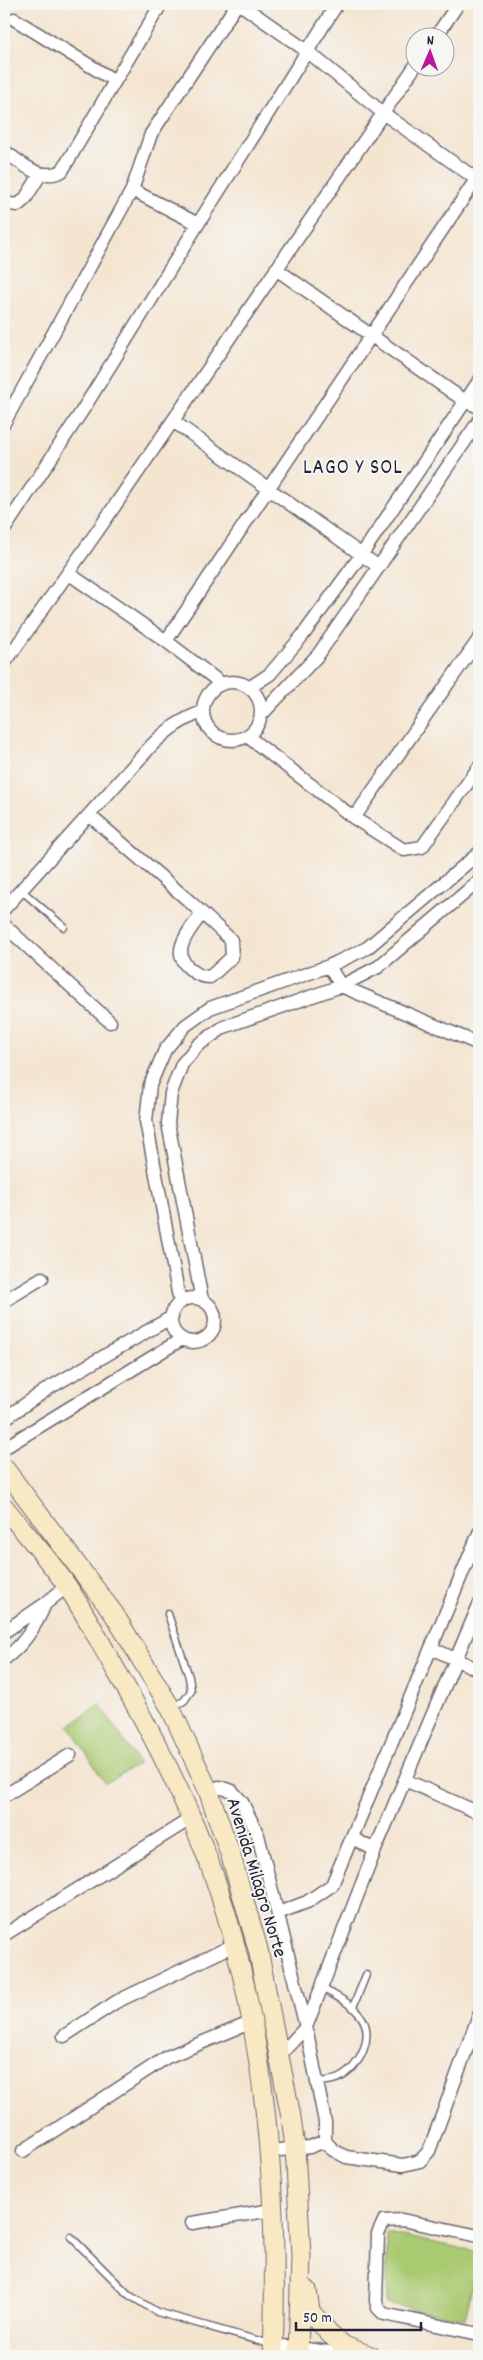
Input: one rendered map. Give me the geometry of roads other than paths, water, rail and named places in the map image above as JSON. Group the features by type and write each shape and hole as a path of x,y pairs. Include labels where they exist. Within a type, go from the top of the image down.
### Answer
{"main road":[{"name":"Avenida Milagro Norte","path":"4,1468 114,1614 170,1707 208,1790 230,1853 258,1949 295,2148 300,2256 298,2352"},
{"name":"Avenida Milagro Norte","path":"4,1507 67,1586 143,1717 192,1818 214,1877 234,1945 252,2022 262,2085 270,2151 274,2351"},
{"path":"300,2256 310,2311 329,2333 344,2346 371,2356"}],"street":[{"path":"4,151 40,175 54,175 62,171 161,4"},
{"path":"4,423 132,190 151,134 238,4 307,51 383,113 478,178 370,335 166,641"},
{"path":"4,530 82,411 337,4"},
{"path":"442,28 458,4"},
{"path":"14,19 115,81"},
{"path":"4,664 173,421 407,78"},
{"path":"4,201 9,204 18,205 40,175"},
{"path":"132,190 198,224"},
{"path":"276,269 465,400 479,407"},
{"path":"248,688 270,674 304,635 362,554 479,381"},
{"path":"173,421 379,567"},
{"path":"222,684 208,695 202,712 207,727 219,737 235,740 247,736 256,726 261,714 318,655 479,421"},
{"path":"68,573 166,641 222,684 240,684 248,688 258,699 261,714"},
{"path":"354,818 479,638"},
{"path":"4,909 88,815 169,729 183,719 202,712"},
{"path":"247,736 354,818 404,850 422,847 479,767"},
{"path":"88,815 202,913 231,940 233,945 232,957 210,978 200,976 182,962 180,955 180,948 202,913"},
{"path":"180,1303 146,1122 150,1085 165,1050 185,1026 210,1008 329,966 367,948 479,853"},
{"path":"202,1300 168,1123 171,1093 182,1064 198,1044 224,1027 341,986 378,967 479,881"},
{"path":"4,925 110,1022"},
{"path":"329,966 341,986 479,1044"},
{"path":"4,1301 42,1278"},
{"path":"4,1419 49,1388 172,1316 180,1303 188,1299 202,1300 211,1307 215,1315 215,1324 206,1338 190,1342 182,1339 172,1325 172,1316"},
{"path":"4,1448 182,1339"},
{"path":"278,1913 307,1902 332,1885 479,1533"},
{"path":"4,1632 46,1604 67,1586"},
{"path":"4,1658 15,1651 27,1637 38,1622 46,1604"},
{"path":"279,2056 306,2026 375,1850 479,1605"},
{"path":"431,1648 479,1670"},
{"path":"4,1796 70,1755"},
{"path":"405,1780 479,1812"},
{"path":"208,1790 219,1787 232,1791 242,1802 258,1835 306,2026 325,2122 325,2141 333,2150 346,2157 403,2165 420,2161 429,2151 479,2015"},
{"path":"4,1935 192,1818"},
{"path":"352,1838 375,1850"},
{"path":"64,2036 116,2002 234,1945"},
{"path":"22,2151 167,2057 252,2022"},
{"path":"270,2151 310,2147 325,2141"},
{"path":"192,2223 272,2210"},
{"path":"479,2236 402,2220 384,2221 378,2234 376,2301 378,2308 384,2314 479,2334"},
{"path":"274,2351 360,2356"}],"lane":[{"path":"21,890 64,927"},
{"path":"168,1614 190,1676 191,1692 184,1701 170,1707"},
{"path":"352,2007 366,1975"},
{"path":"316,2083 342,2076 355,2066 366,2041 365,2023 352,2007 322,1988"},
{"path":"71,2237 129,2295 158,2312 274,2351"}],"district":[{"name":"LAGO Y SOL","path":"353,466"}]}
